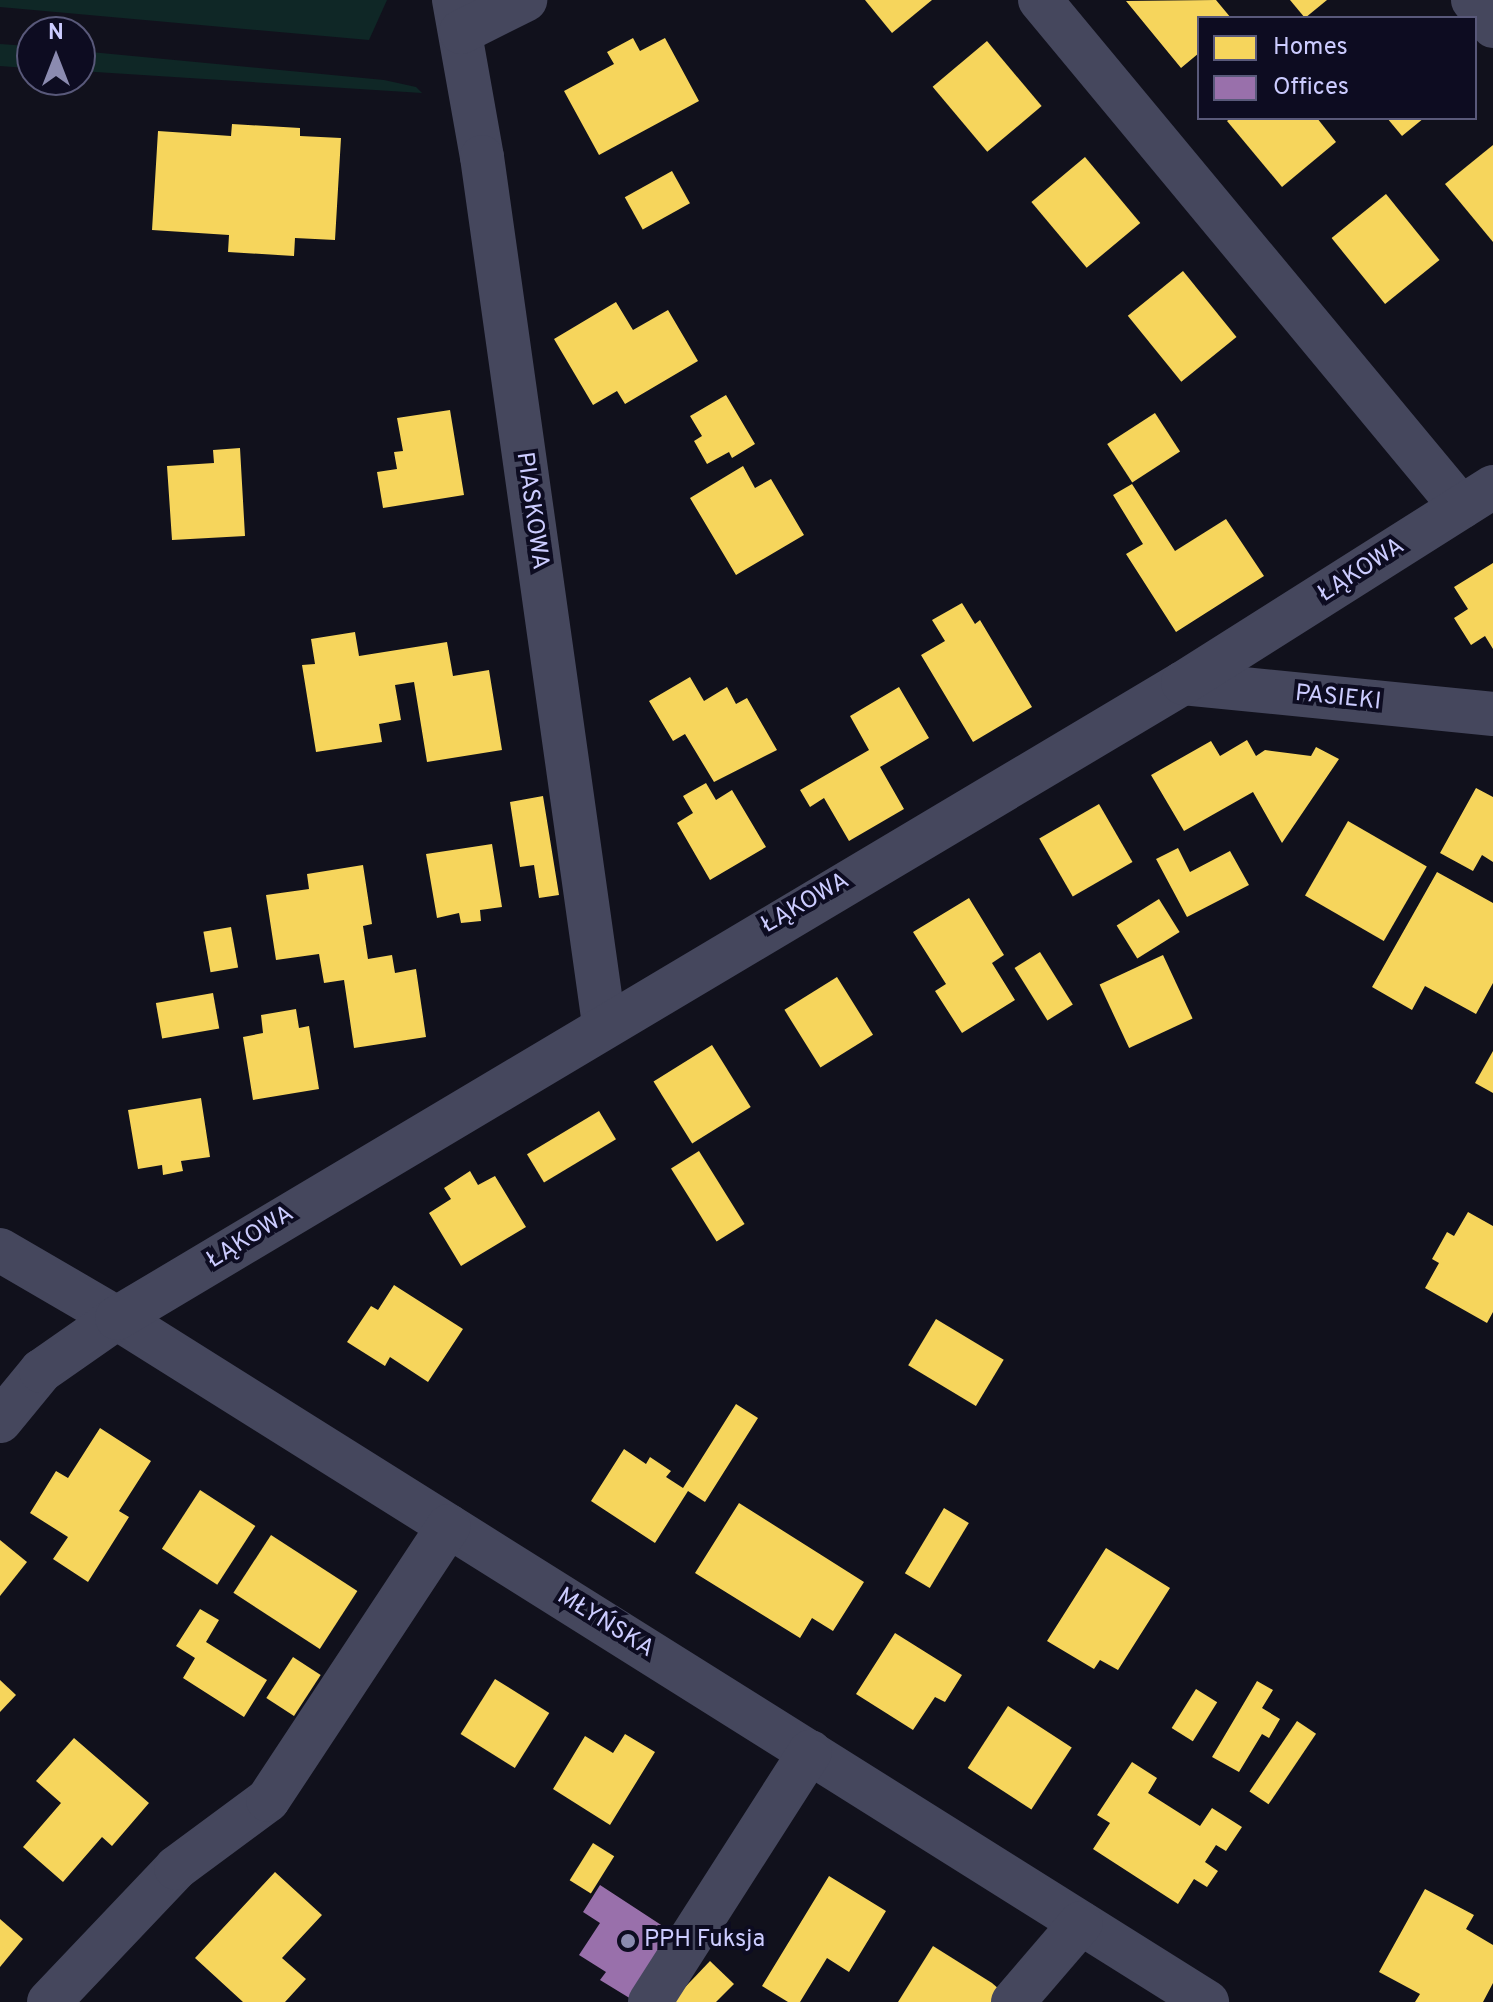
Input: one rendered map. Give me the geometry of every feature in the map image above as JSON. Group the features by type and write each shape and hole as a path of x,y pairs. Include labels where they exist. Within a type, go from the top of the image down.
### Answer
{"street":[{"path":"458,16 525,0"},
{"path":"1040,0 1477,497"},
{"path":"1473,0 1493,26"},
{"name":"PIASKOWA","path":"458,16 604,1024"},
{"name":"ŁĄKOWA","path":"0,1421 41,1371 117,1318 604,1024 1183,683 1477,497"},
{"name":"PASIEKI","path":"1183,683 1493,714"},
{"name":"MŁYŃSKA","path":"0,1250 117,1318 810,1752 1081,1923 1191,1998"},
{"path":"49,2002 176,1868 268,1800 449,1526"},
{"path":"650,2002 810,1752"},
{"path":"1013,2002 1081,1923"}],"green space":[{"path":"0,0 387,0 369,40 0,7"},
{"path":"0,44 16,45 16,67 0,66"},
{"path":"96,53 384,80 416,87 422,93 96,72"}],"building: Homes":[{"path":"865,0 932,0 892,33"},
{"path":"1216,0 1229,16 1197,16 1197,55 1181,68 1126,1"},
{"path":"1290,0 1327,0 1307,16 1303,16"},
{"path":"633,38 640,51 665,38 699,101 599,155 564,91 614,64 607,52"},
{"path":"987,41 1042,106 987,152 933,87"},
{"path":"1319,120 1336,142 1282,187 1227,121"},
{"path":"1389,120 1422,120 1402,136"},
{"path":"232,124 300,128 300,136 341,138 335,240 295,238 294,256 228,252 229,235 152,230 158,131 231,136"},
{"path":"1493,145 1493,242 1445,184"},
{"path":"1085,157 1140,223 1087,268 1031,202"},
{"path":"672,171 690,203 643,230 625,197"},
{"path":"1386,194 1439,260 1385,304 1332,238"},
{"path":"1183,271 1236,337 1181,382 1128,316"},
{"path":"616,302 633,330 668,310 698,361 625,404 617,391 593,405 554,339"},
{"path":"726,395 755,444 732,458 729,452 707,464 694,441 702,436 690,416"},
{"path":"450,410 464,495 383,508 377,472 397,469 394,452 403,451 397,418"},
{"path":"1155,413 1180,452 1132,483 1107,444"},
{"path":"240,448 245,536 172,540 167,466 214,463 213,450"},
{"path":"743,466 755,488 771,479 804,535 736,575 690,498"},
{"path":"1132,484 1175,551 1226,519 1264,576 1176,632 1126,554 1143,544 1113,495"},
{"path":"1493,563 1493,649 1485,636 1471,645 1454,618 1468,609 1454,587"},
{"path":"962,603 975,624 980,620 1032,707 973,742 921,655 945,641 932,620"},
{"path":"355,632 359,656 447,642 453,676 489,670 502,750 427,762 414,682 395,685 401,720 379,724 382,742 316,752 302,665 315,664 311,639"},
{"path":"690,677 704,701 727,687 736,704 747,698 777,750 714,782 685,734 673,741 649,701"},
{"path":"899,687 929,738 880,767 904,809 849,841 824,798 810,807 800,790 869,750 850,716"},
{"path":"1247,740 1256,756 1265,750 1311,756 1316,747 1339,759 1282,843 1253,792 1184,831 1151,775 1211,741 1220,756"},
{"path":"706,783 716,800 732,790 766,847 710,880 677,823 693,813 683,796"},
{"path":"1476,788 1493,797 1493,862 1482,855 1473,871 1440,853"},
{"path":"543,796 559,895 539,898 534,865 520,867 510,802"},
{"path":"1099,804 1132,862 1073,897 1039,838"},
{"path":"1348,821 1427,867 1384,941 1305,895"},
{"path":"492,844 502,907 480,910 481,921 461,923 459,913 437,918 426,854"},
{"path":"1178,848 1190,872 1230,851 1249,885 1187,917 1156,859"},
{"path":"363,865 372,924 363,926 368,959 392,955 395,973 416,969 426,1037 354,1048 344,980 324,983 319,954 276,960 266,895 309,889 307,874"},
{"path":"1437,872 1493,903 1493,983 1476,1014 1425,986 1412,1010 1372,987"},
{"path":"969,898 1004,955 992,963 1015,1000 962,1033 935,991 946,984 913,932"},
{"path":"1159,899 1180,932 1137,959 1117,925"},
{"path":"231,927 238,967 211,972 203,932"},
{"path":"1040,952 1073,1005 1047,1020 1015,968"},
{"path":"1163,955 1193,1018 1129,1048 1100,985"},
{"path":"837,977 873,1035 820,1068 784,1010"},
{"path":"213,993 219,1028 162,1039 156,1003"},
{"path":"296,1009 299,1028 309,1026 319,1089 253,1100 243,1037 263,1033 261,1015"},
{"path":"712,1045 751,1107 692,1143 653,1082"},
{"path":"1493,1051 1493,1093 1475,1083"},
{"path":"201,1098 210,1157 181,1161 183,1171 163,1175 162,1165 138,1169 128,1110"},
{"path":"599,1111 616,1139 544,1183 527,1154"},
{"path":"699,1151 745,1224 717,1241 671,1168"},
{"path":"470,1171 478,1185 495,1176 526,1227 461,1266 429,1213 451,1199 444,1188"},
{"path":"1468,1212 1493,1226 1493,1312 1487,1323 1425,1288 1439,1263 1432,1259 1447,1232 1454,1236"},
{"path":"394,1285 463,1329 428,1382 390,1357 385,1366 347,1342 371,1306 378,1310"},
{"path":"936,1319 1004,1360 976,1406 908,1365"},
{"path":"736,1404 758,1418 705,1502 688,1491 655,1543 591,1501 624,1449 646,1464 650,1457 671,1471 666,1477 683,1488"},
{"path":"100,1428 151,1461 119,1511 129,1517 88,1582 53,1559 68,1537 30,1513 56,1471 68,1478"},
{"path":"200,1490 255,1526 217,1585 162,1549"},
{"path":"739,1503 864,1582 833,1631 812,1618 800,1638 695,1573"},
{"path":"944,1508 969,1523 930,1588 905,1573"},
{"path":"271,1535 357,1591 320,1649 233,1593"},
{"path":"0,1540 27,1562 0,1596"},
{"path":"1106,1548 1170,1588 1118,1670 1100,1660 1094,1669 1047,1641"},
{"path":"200,1609 219,1620 206,1642 267,1680 244,1717 183,1678 195,1658 176,1646"},
{"path":"895,1633 962,1675 945,1702 935,1697 913,1730 856,1694"},
{"path":"293,1657 321,1675 294,1716 266,1698"},
{"path":"495,1679 549,1713 515,1768 461,1734"},
{"path":"0,1680 16,1695 0,1712"},
{"path":"1257,1681 1273,1690 1262,1708 1280,1719 1269,1738 1262,1734 1239,1772 1212,1757"},
{"path":"1196,1689 1217,1702 1193,1741 1172,1728"},
{"path":"1008,1706 1072,1747 1031,1809 968,1768"},
{"path":"1297,1721 1316,1734 1269,1804 1249,1791"},
{"path":"625,1734 655,1752 610,1825 553,1789 585,1736 613,1753"},
{"path":"74,1738 149,1803 112,1846 102,1837 63,1882 23,1847 61,1803 36,1781"},
{"path":"1132,1762 1157,1778 1148,1793 1200,1826 1212,1808 1242,1827 1226,1851 1216,1845 1205,1862 1218,1871 1207,1887 1194,1879 1178,1904 1093,1849 1110,1823 1097,1815"},
{"path":"593,1843 614,1856 591,1894 570,1880"},
{"path":"275,1872 322,1915 282,1958 306,1979 285,2002 243,2002 195,1958"},
{"path":"829,1876 886,1911 849,1972 827,1958 800,2002 788,2002 762,1986"},
{"path":"1425,1889 1474,1915 1466,1929 1493,1945 1493,1983 1483,2002 1415,2002 1420,1994 1379,1972"},
{"path":"0,1919 23,1939 0,1967"},
{"path":"933,1946 992,1983 1008,1997 1004,2002 898,2002"},
{"path":"710,1961 734,1984 716,2002 671,2002"}],"building: Offices":[{"path":"600,1885 678,1936 636,2002 600,1980 606,1972 579,1955 600,1923 583,1912"}],"place":[{"name":"PPH Fuksja","path":"628,1941"}]}
